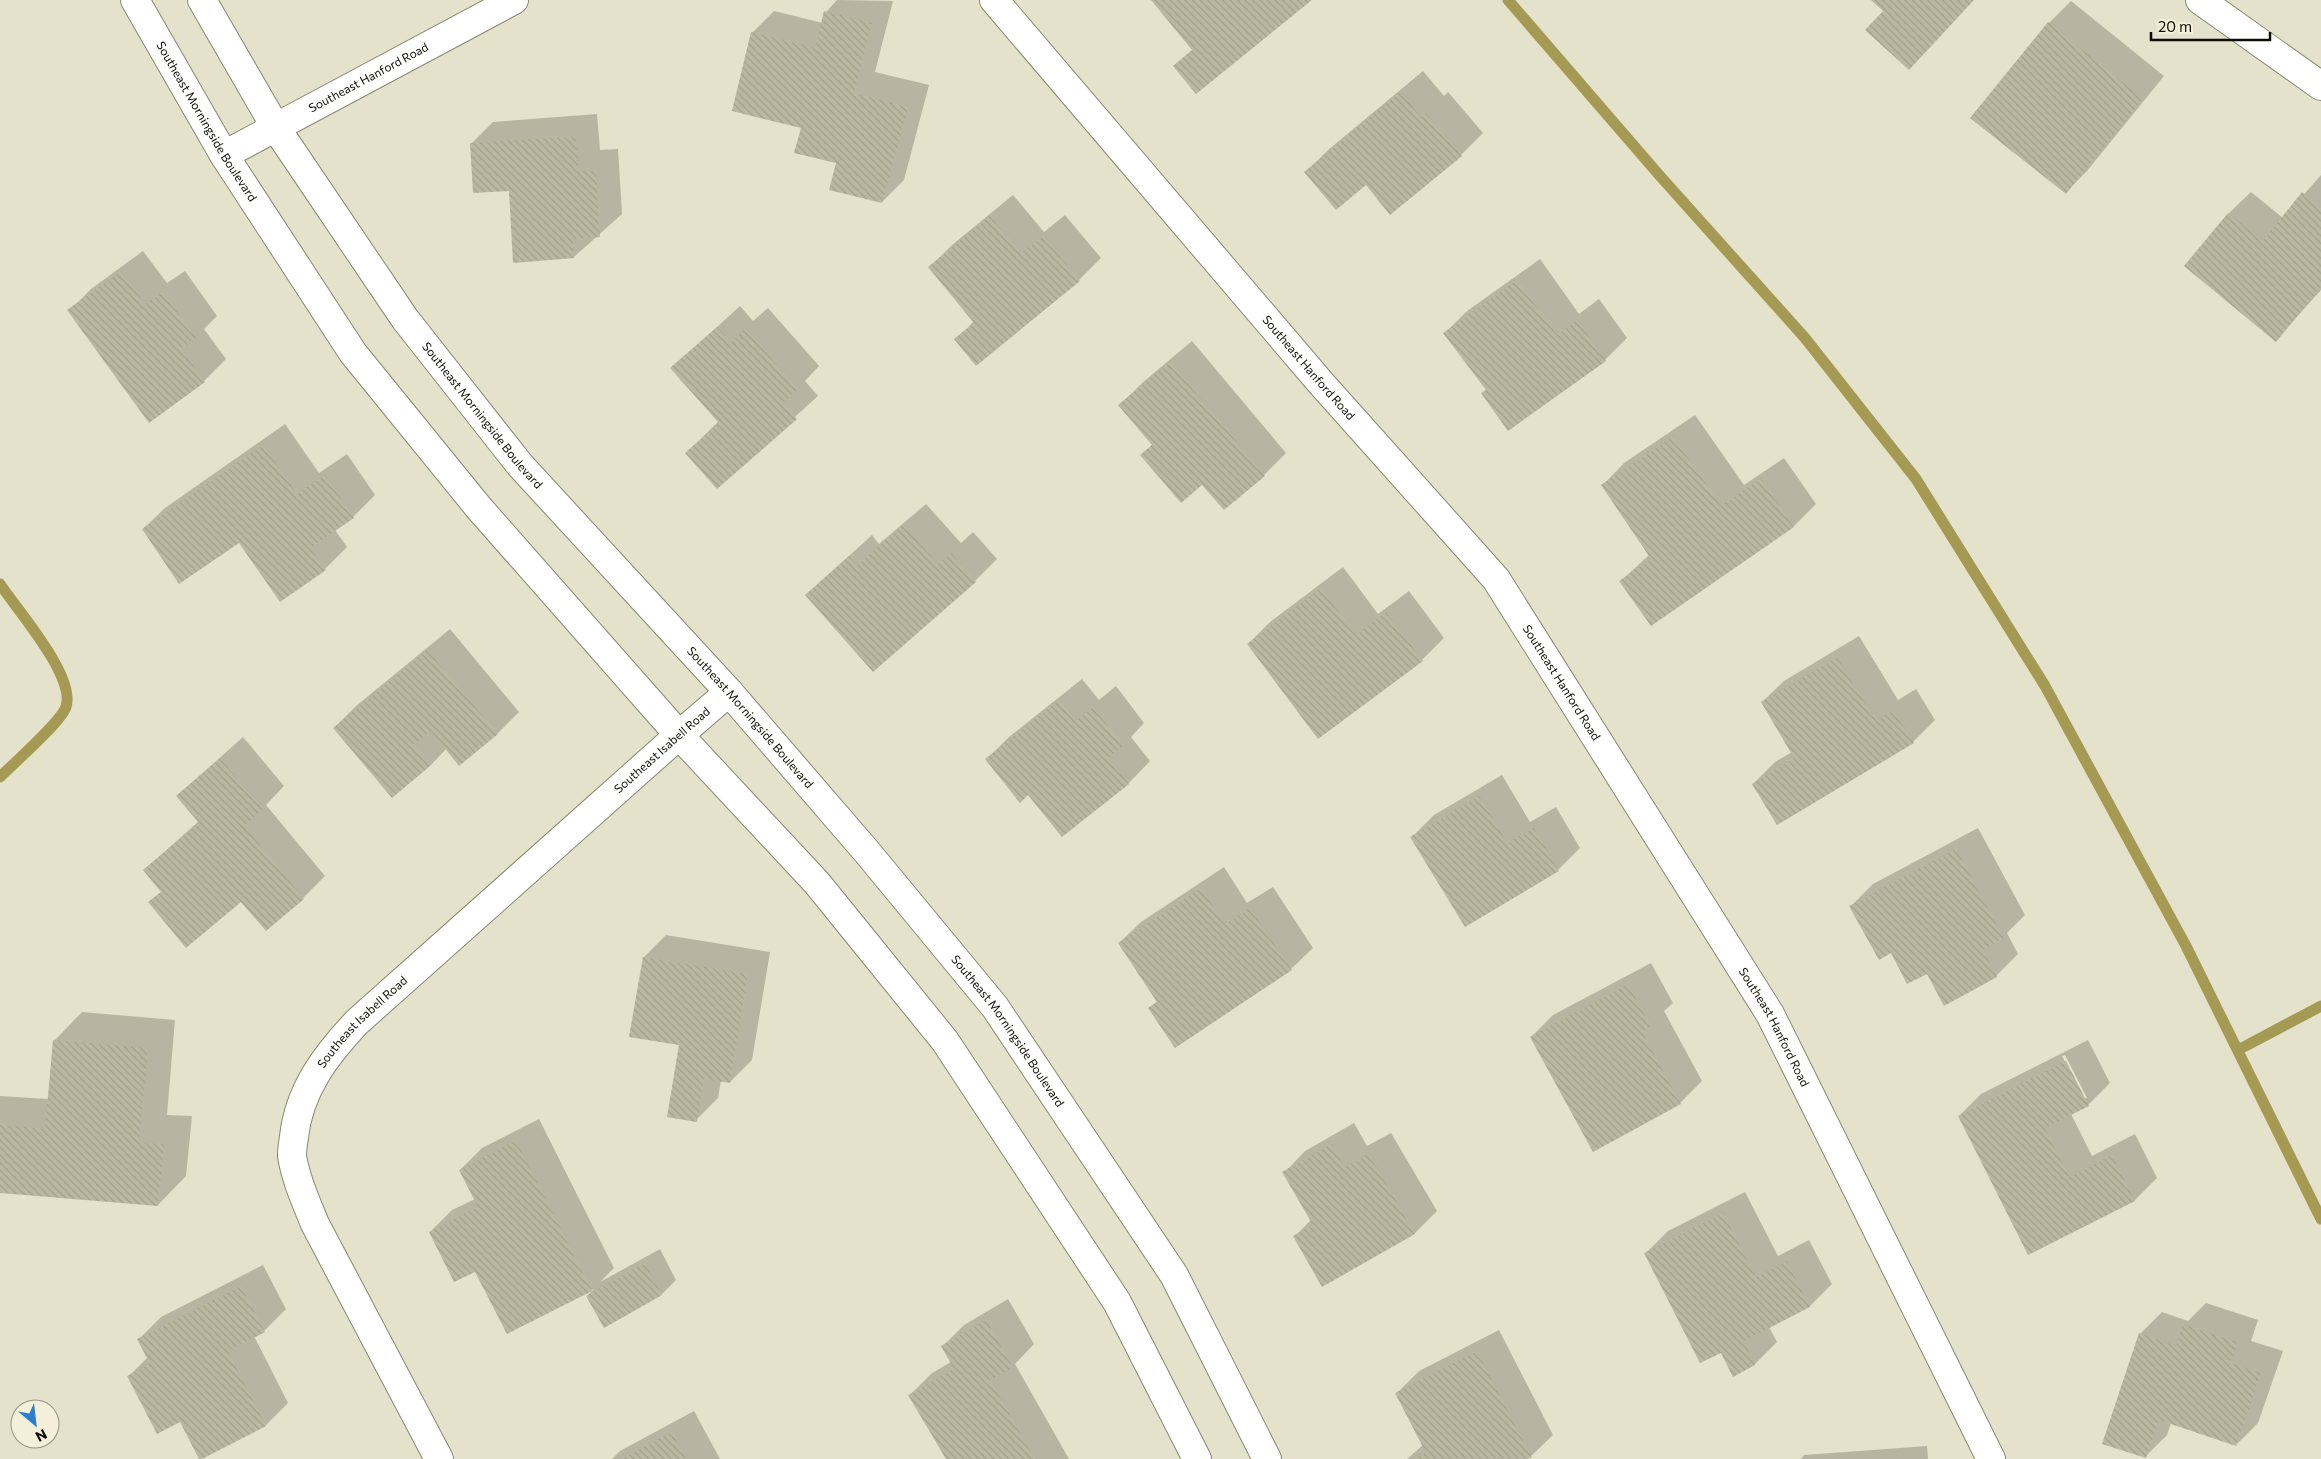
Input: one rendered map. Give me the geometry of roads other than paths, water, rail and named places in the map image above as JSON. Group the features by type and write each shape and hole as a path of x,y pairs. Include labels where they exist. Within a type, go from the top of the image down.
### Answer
{"street":[{"name":"Southeast Morningside Boulevard","path":"135,0 224,155 354,354 479,508 679,735 817,883 945,1041 1117,1302 1197,1459"},
{"name":"Southeast Morningside Boulevard","path":"202,0 276,128 405,318 520,465 729,692 867,852 994,1007 1174,1275 1267,1459"},
{"name":"Southeast Hanford Road","path":"224,155 514,0"},
{"name":"Southeast Hanford Road","path":"994,0 1320,382 1496,579 1770,1014 1991,1459"},
{"path":"2200,0 2321,86"},
{"name":"Southeast Isabell Road","path":"439,1459 315,1224 300,1186 292,1154 296,1119 308,1085 331,1050 357,1022 729,692"}],"waterway":[{"path":"1508,0 1660,176 1805,338 1916,479 2045,686 2186,946 2321,1219"},
{"path":"0,584 54,661 67,694 66,707 56,722 0,777"},
{"path":"2238,1050 2321,1006"}]}
